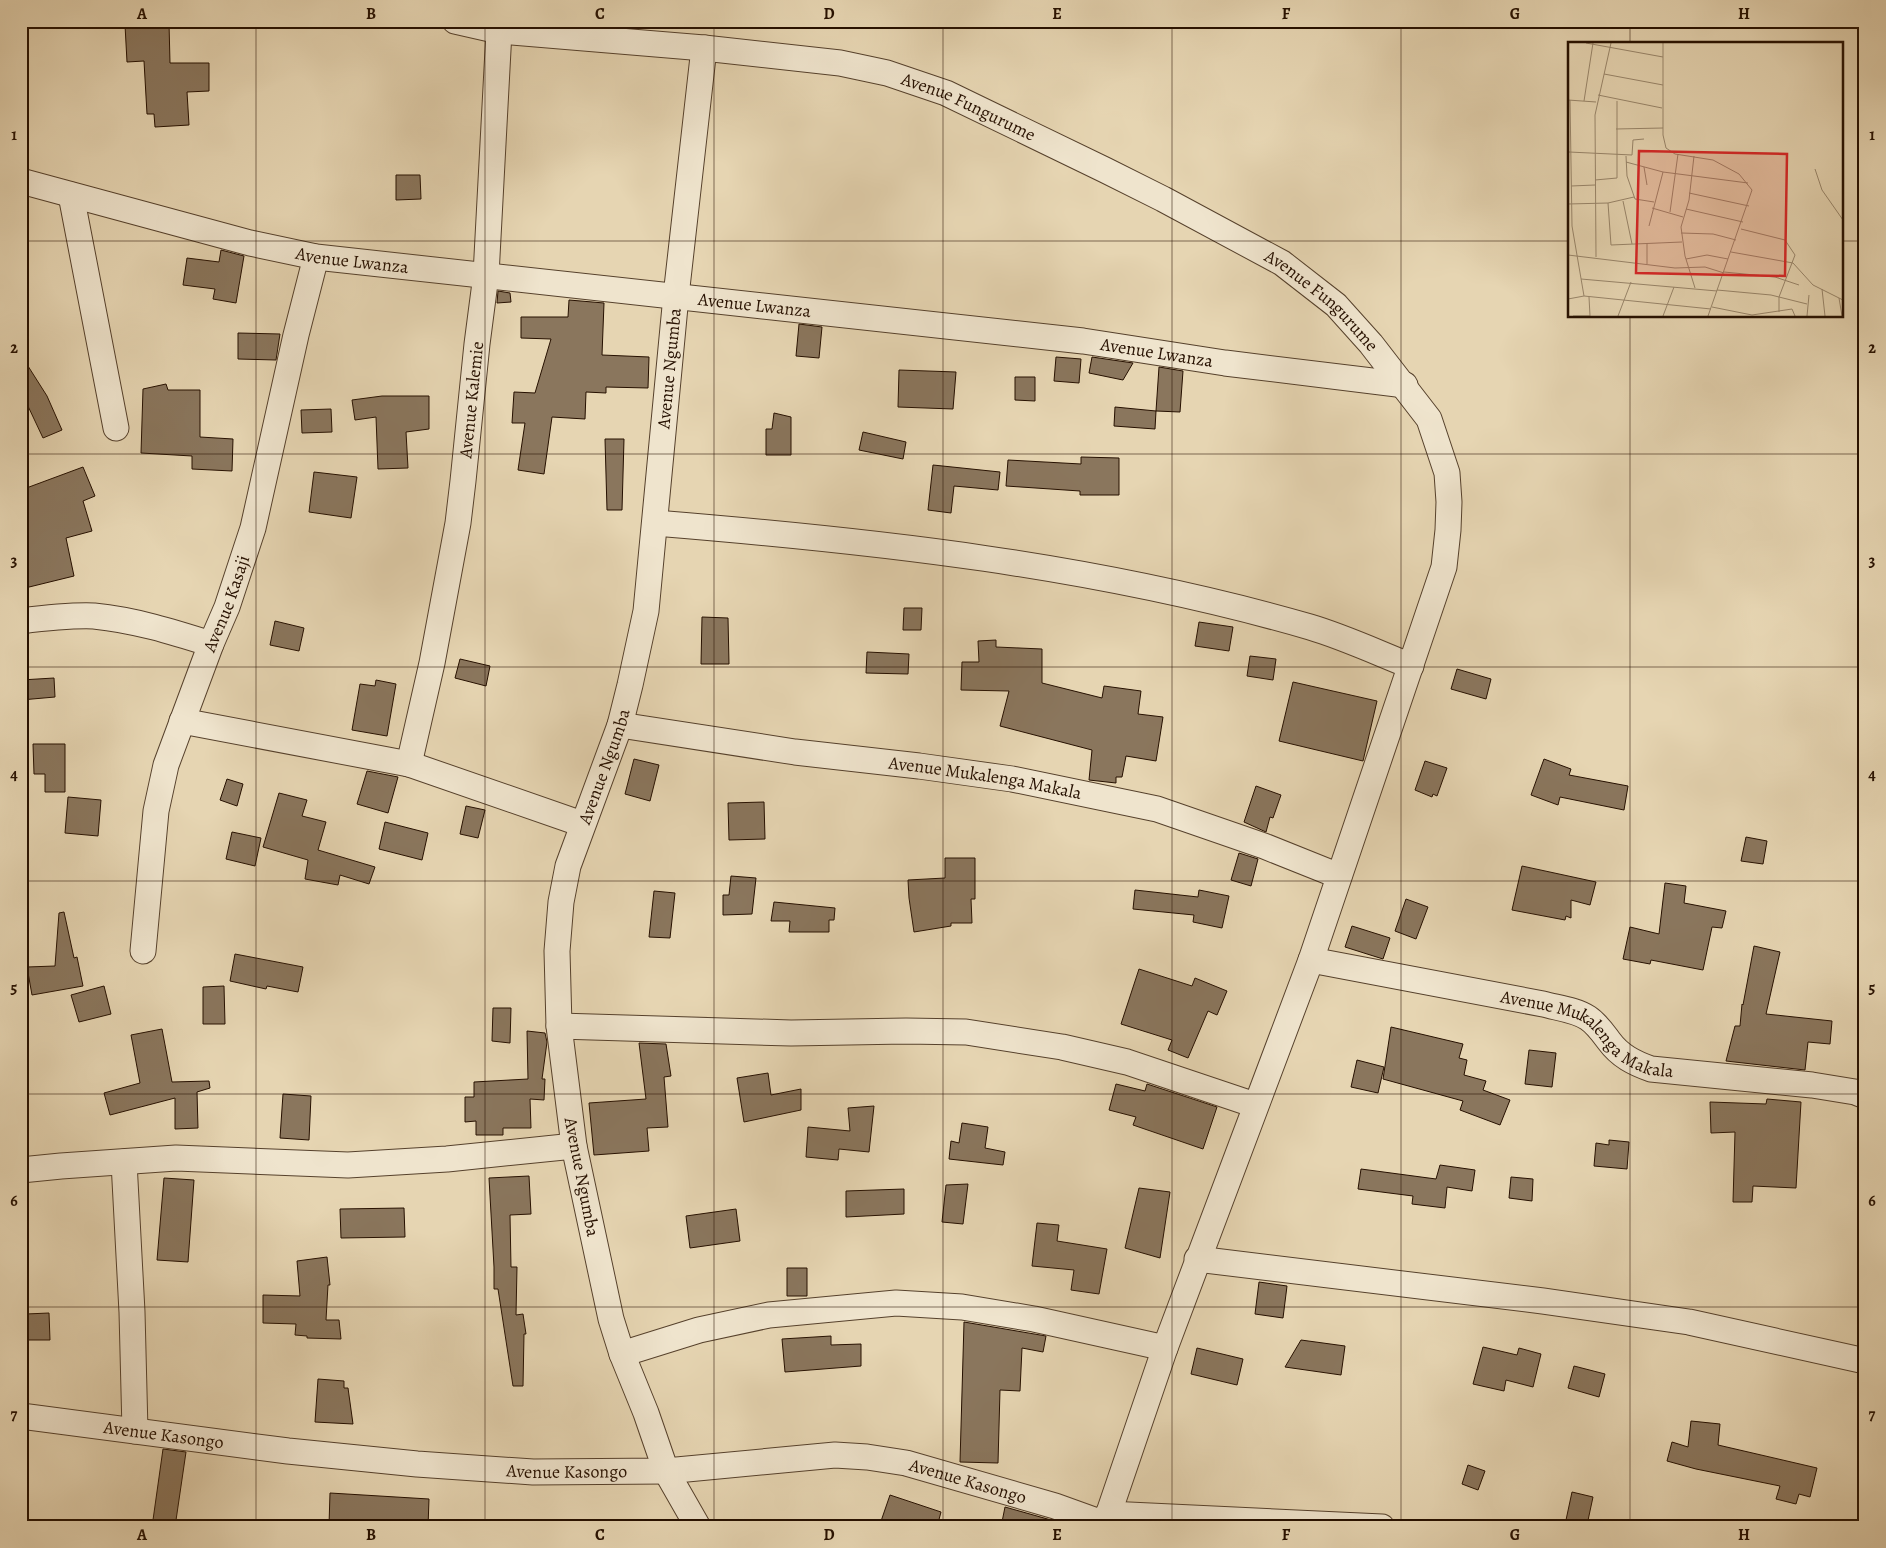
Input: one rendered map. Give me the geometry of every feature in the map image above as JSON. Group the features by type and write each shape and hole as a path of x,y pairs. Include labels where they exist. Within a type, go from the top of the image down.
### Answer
{"street":[{"name":"Avenue Fungurume","path":"455,21 499,32 704,48 840,63 887,73 946,93 1163,199 1282,263 1336,305 1371,344 1429,419 1447,473 1449,502 1444,567 1311,960 1197,1259 1106,1522"},
{"name":"Avenue Kalemie","path":"409,764 432,663 458,523 467,450 486,275 499,32"},
{"name":"Avenue Ngumba","path":"698,1527 666,1471 646,1413 622,1354 611,1319 574,1146 559,1026 557,951 561,902 568,866 620,725 646,611 676,296 704,48"},
{"name":"Avenue Lwanza","path":"21,181 250,243 316,257 1083,341 1226,364 1405,386"},
{"path":"71,194 116,428"},
{"name":"Avenue Kasaji","path":"143,950 156,811 166,764 211,644 227,607 253,528 296,334 316,257"},
{"path":"655,523 809,536 945,552 1081,573 1215,602 1312,628 1412,666"},
{"path":"21,621 94,616 156,627 211,644"},
{"path":"182,721 409,764 582,824"},
{"name":"Avenue Mukalenga Makala","path":"620,725 795,752 1012,779 1157,809 1264,846 1339,876"},
{"name":"Avenue Mukalenga Makala","path":"1311,960 1543,1004 1577,1013 1597,1025 1618,1052 1633,1063 1651,1069 1812,1085 1855,1092 1865,1096"},
{"path":"559,1026 791,1033 966,1032 1062,1047 1127,1062 1255,1105"},
{"path":"21,1170 176,1158 348,1166 448,1159 574,1146"},
{"path":"124,1162 132,1312 135,1431"},
{"path":"1197,1259 1534,1299 1689,1322 1865,1361"},
{"path":"622,1354 698,1330 769,1315 896,1303 971,1309 1034,1319 1165,1348"},
{"name":"Avenue Kasongo","path":"21,1416 288,1451 484,1470 533,1472 666,1471 826,1456 867,1457 906,1463 1106,1522 1382,1527"}],"building":[{"path":"169,23 170,63 209,63 209,91 187,92 189,125 155,127 154,114 147,114 144,61 127,62 125,25"},
{"path":"396,175 420,175 421,199 396,200"},
{"path":"221,250 244,256 236,303 213,299 215,289 183,285 187,258 219,262"},
{"path":"498,291 510,293 511,302 497,303"},
{"path":"569,300 604,303 602,355 649,357 648,388 606,387 606,393 586,392 585,419 552,417 544,474 518,470 525,423 512,423 514,392 535,393 551,339 521,338 521,317 568,317"},
{"path":"799,324 822,327 819,358 796,356"},
{"path":"238,333 280,334 276,360 238,359"},
{"path":"21,355 47,396 62,430 43,438 27,404 21,408"},
{"path":"1056,357 1081,359 1079,383 1054,381"},
{"path":"1092,357 1133,363 1123,380 1089,373"},
{"path":"1159,367 1183,371 1180,412 1156,411"},
{"path":"899,370 956,372 953,409 898,407"},
{"path":"1015,377 1035,377 1035,401 1015,400"},
{"path":"166,384 168,390 200,390 200,437 233,439 232,471 192,469 192,456 141,453 143,389"},
{"path":"382,396 429,396 429,429 406,432 408,468 378,469 376,417 355,420 352,400"},
{"path":"1115,407 1156,411 1155,429 1114,426"},
{"path":"331,409 332,432 302,433 301,410"},
{"path":"774,413 791,417 791,455 766,455 766,429 772,429"},
{"path":"863,432 906,442 903,459 859,450"},
{"path":"605,439 624,439 622,510 607,510"},
{"path":"1081,457 1119,458 1119,495 1080,495 1080,491 1006,486 1008,460 1081,464"},
{"path":"933,465 1000,472 998,490 954,486 951,513 928,510"},
{"path":"83,467 95,496 83,501 92,531 66,538 74,576 21,589 21,529 26,527 21,513 21,490"},
{"path":"314,472 357,477 351,518 309,512"},
{"path":"904,608 922,608 921,630 903,630"},
{"path":"702,617 728,618 729,664 701,664"},
{"path":"275,621 304,628 299,651 270,645"},
{"path":"1199,622 1233,627 1229,651 1195,646"},
{"path":"996,640 996,647 1042,649 1042,683 1102,698 1104,686 1141,691 1138,714 1163,717 1156,761 1126,756 1122,777 1116,777 1116,783 1089,780 1092,750 1000,726 1009,691 961,690 962,662 979,662 978,641"},
{"path":"867,652 909,654 908,674 866,673"},
{"path":"1250,656 1276,659 1273,680 1247,676"},
{"path":"460,659 490,666 486,686 455,678"},
{"path":"1457,669 1491,679 1486,699 1451,689"},
{"path":"54,678 55,697 21,700 21,680"},
{"path":"376,680 396,684 387,736 352,730 360,684 375,686"},
{"path":"1293,682 1377,701 1363,761 1279,741"},
{"path":"33,744 65,744 65,792 45,792 45,774 34,774"},
{"path":"634,759 659,765 650,801 625,794"},
{"path":"1544,759 1571,769 1569,775 1628,786 1624,810 1560,797 1558,805 1531,795"},
{"path":"1425,761 1447,768 1437,796 1433,794 1432,797 1415,790"},
{"path":"367,771 398,777 388,813 357,804"},
{"path":"227,779 243,784 237,806 220,800"},
{"path":"1256,786 1281,795 1273,818 1270,817 1266,832 1244,822"},
{"path":"279,793 307,800 302,816 326,822 318,850 375,867 369,884 340,875 338,885 305,879 308,860 263,847"},
{"path":"68,797 101,800 98,836 65,833"},
{"path":"764,802 765,839 729,840 728,803"},
{"path":"466,806 485,810 478,838 460,834"},
{"path":"385,822 428,833 422,860 379,849"},
{"path":"232,832 261,838 255,866 226,859"},
{"path":"1746,837 1767,841 1763,864 1741,861"},
{"path":"1239,853 1258,859 1251,886 1231,880"},
{"path":"945,858 975,858 975,899 971,899 972,923 951,923 951,926 914,932 908,880 945,878"},
{"path":"1522,866 1596,882 1590,905 1571,900 1571,918 1566,916 1565,920 1512,910"},
{"path":"731,876 756,878 752,914 723,915 723,895 729,895"},
{"path":"1665,883 1686,886 1684,903 1726,911 1722,928 1712,927 1703,970 1651,960 1650,964 1623,959 1630,927 1659,934"},
{"path":"1135,890 1198,897 1199,890 1229,896 1222,928 1193,922 1194,915 1133,909"},
{"path":"654,891 675,893 670,938 649,937"},
{"path":"1406,899 1428,907 1416,939 1395,931"},
{"path":"774,902 835,908 834,920 829,920 829,932 789,932 790,921 771,921"},
{"path":"64,912 74,958 77,957 83,986 32,995 27,967 55,966 59,913"},
{"path":"1352,926 1390,938 1383,959 1345,947"},
{"path":"1754,946 1780,952 1766,1014 1832,1021 1830,1044 1808,1042 1805,1070 1726,1061 1735,1026 1740,1026 1742,1004"},
{"path":"235,954 303,967 298,992 267,986 266,989 230,981"},
{"path":"1139,969 1192,986 1195,978 1227,991 1217,1015 1208,1011 1188,1058 1168,1050 1172,1040 1121,1024"},
{"path":"104,986 111,1014 79,1022 71,995"},
{"path":"224,986 225,1024 203,1024 203,987"},
{"path":"493,1008 511,1008 510,1043 492,1041"},
{"path":"1391,1027 1463,1044 1459,1058 1467,1060 1464,1075 1486,1081 1483,1090 1510,1100 1500,1125 1460,1110 1463,1101 1383,1079"},
{"path":"162,1029 172,1082 209,1081 210,1088 197,1092 198,1128 175,1129 175,1098 110,1115 104,1093 140,1083 131,1035"},
{"path":"527,1031 545,1033 547,1042 542,1079 545,1079 544,1100 530,1099 531,1128 503,1128 503,1135 476,1135 476,1121 465,1122 465,1097 474,1097 474,1082 528,1079"},
{"path":"639,1043 666,1044 671,1076 664,1077 668,1127 647,1128 649,1151 594,1155 589,1103 646,1099"},
{"path":"1529,1050 1556,1053 1552,1087 1525,1084"},
{"path":"1357,1060 1384,1067 1378,1093 1351,1087"},
{"path":"768,1073 771,1095 801,1089 801,1110 744,1122 737,1078"},
{"path":"1116,1084 1145,1091 1147,1084 1217,1107 1203,1149 1133,1125 1136,1117 1109,1110"},
{"path":"283,1094 311,1096 309,1140 280,1138"},
{"path":"1767,1099 1801,1102 1796,1188 1753,1186 1752,1202 1733,1202 1735,1132 1711,1133 1710,1102 1766,1104"},
{"path":"874,1106 869,1152 839,1149 838,1160 806,1157 808,1127 850,1131 848,1108"},
{"path":"962,1123 988,1127 985,1148 1005,1152 1003,1165 949,1159 951,1141 959,1143"},
{"path":"1609,1140 1629,1142 1627,1169 1594,1166 1596,1143 1609,1145"},
{"path":"1440,1165 1475,1170 1472,1191 1447,1187 1445,1208 1412,1204 1413,1196 1358,1189 1361,1169 1436,1179"},
{"path":"529,1176 531,1214 510,1215 511,1267 517,1267 516,1315 523,1314 526,1334 524,1334 523,1386 513,1386 498,1289 494,1289 489,1178"},
{"path":"1511,1177 1533,1179 1532,1201 1509,1198"},
{"path":"164,1178 194,1180 188,1262 157,1260"},
{"path":"968,1184 963,1224 942,1222 946,1185"},
{"path":"1139,1188 1170,1192 1160,1258 1125,1248"},
{"path":"904,1189 904,1214 846,1217 846,1191"},
{"path":"404,1208 405,1237 341,1238 340,1209"},
{"path":"736,1209 740,1241 690,1248 686,1216"},
{"path":"1037,1223 1059,1225 1057,1241 1107,1249 1099,1294 1071,1290 1074,1270 1032,1266"},
{"path":"327,1257 330,1285 328,1285 326,1320 339,1320 341,1339 307,1338 307,1336 295,1335 296,1324 263,1323 263,1295 300,1296 297,1261"},
{"path":"787,1268 807,1268 807,1296 787,1296"},
{"path":"1259,1282 1287,1286 1283,1318 1255,1314"},
{"path":"49,1313 50,1340 28,1340 26,1314"},
{"path":"964,1322 1046,1336 1043,1352 1022,1348 1020,1391 1000,1390 998,1463 960,1462"},
{"path":"831,1336 831,1345 861,1344 861,1366 785,1372 782,1339"},
{"path":"1301,1340 1345,1346 1341,1375 1285,1367"},
{"path":"1483,1347 1517,1355 1519,1348 1541,1354 1533,1387 1506,1380 1504,1391 1473,1384"},
{"path":"1197,1348 1243,1359 1237,1385 1191,1374"},
{"path":"1574,1366 1605,1374 1599,1397 1568,1388"},
{"path":"318,1379 344,1381 344,1388 348,1388 353,1424 315,1422"},
{"path":"1691,1421 1720,1424 1718,1445 1817,1468 1810,1497 1799,1494 1796,1504 1776,1499 1780,1486 1696,1469 1667,1461 1672,1442 1688,1447"},
{"path":"163,1449 186,1452 175,1527 152,1527"},
{"path":"1468,1465 1485,1471 1478,1490 1462,1484"},
{"path":"1572,1492 1593,1497 1587,1525 1566,1520"},
{"path":"330,1493 429,1499 428,1527 329,1525"},
{"path":"890,1495 941,1512 937,1527 879,1527"},
{"path":"1005,1507 1051,1520 1068,1527 1001,1527"}]}
